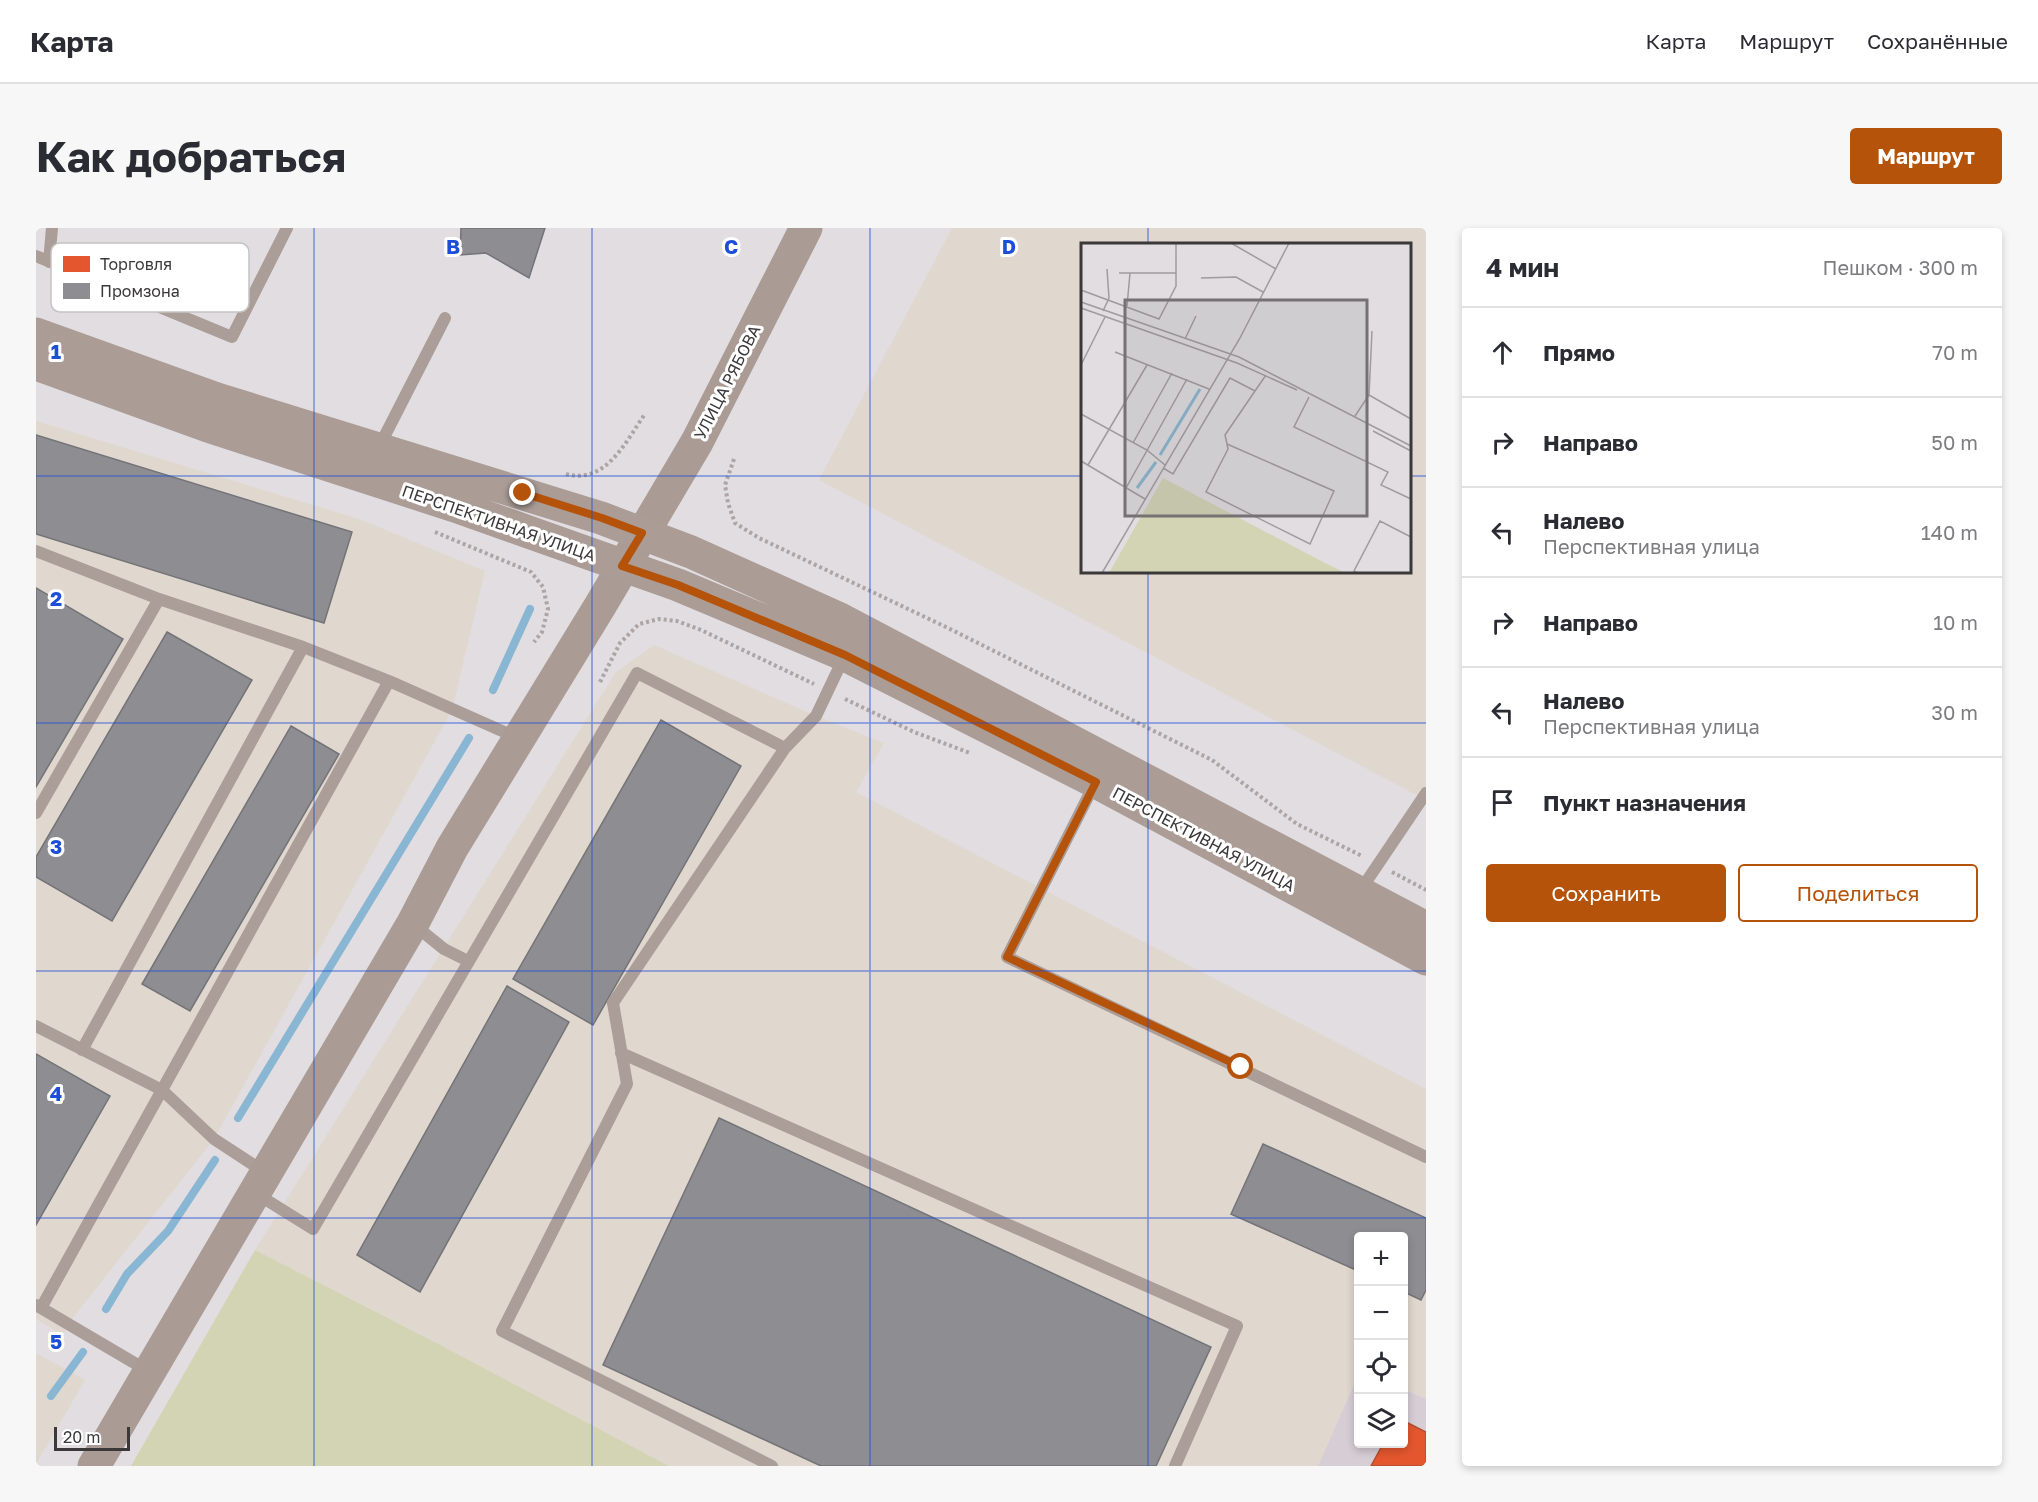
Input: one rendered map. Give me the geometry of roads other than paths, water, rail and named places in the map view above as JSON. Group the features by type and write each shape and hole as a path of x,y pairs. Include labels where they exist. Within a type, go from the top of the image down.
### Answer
{"main road":[{"name":"УЛИЦА РЯБОВА","path":"94,1466 261,1184 412,923 452,848 697,442 806,228"},
{"path":"36,334 213,413"},
{"path":"36,364 213,413"},
{"name":"ПЕРСПЕКТИВНАЯ УЛИЦА","path":"213,413 378,448 602,518 692,552 849,623 1426,928"},
{"name":"ПЕРСПЕКТИВНАЯ УЛИЦА","path":"213,413 455,506 678,585 845,655 1096,782 1426,959"}],"lane":[{"path":"36,256 49,262 52,228"},
{"path":"249,303 287,228"},
{"path":"171,312 232,337 245,312"},
{"path":"378,448 445,318"},
{"path":"36,551 159,599 303,647 389,681 519,739"},
{"path":"36,813 159,599"},
{"path":"82,1050 303,647"},
{"path":"772,1466 502,1331 627,1084 613,1004 784,748 816,716 845,655"},
{"path":"36,1026 162,1090 261,1184 313,1229 637,673 784,748"},
{"path":"149,1371 39,1307 389,681"},
{"path":"1096,782 1007,957 1426,1157"},
{"path":"1359,892 1426,793"},
{"path":"412,923 444,948 468,961"},
{"path":"621,1053 1238,1326 1175,1466"}],"waterway":[{"path":"493,690 530,609"},
{"path":"238,1118 469,738"},
{"path":"106,1309 127,1274 168,1231 215,1160"},
{"path":"51,1396 83,1352"}]}
